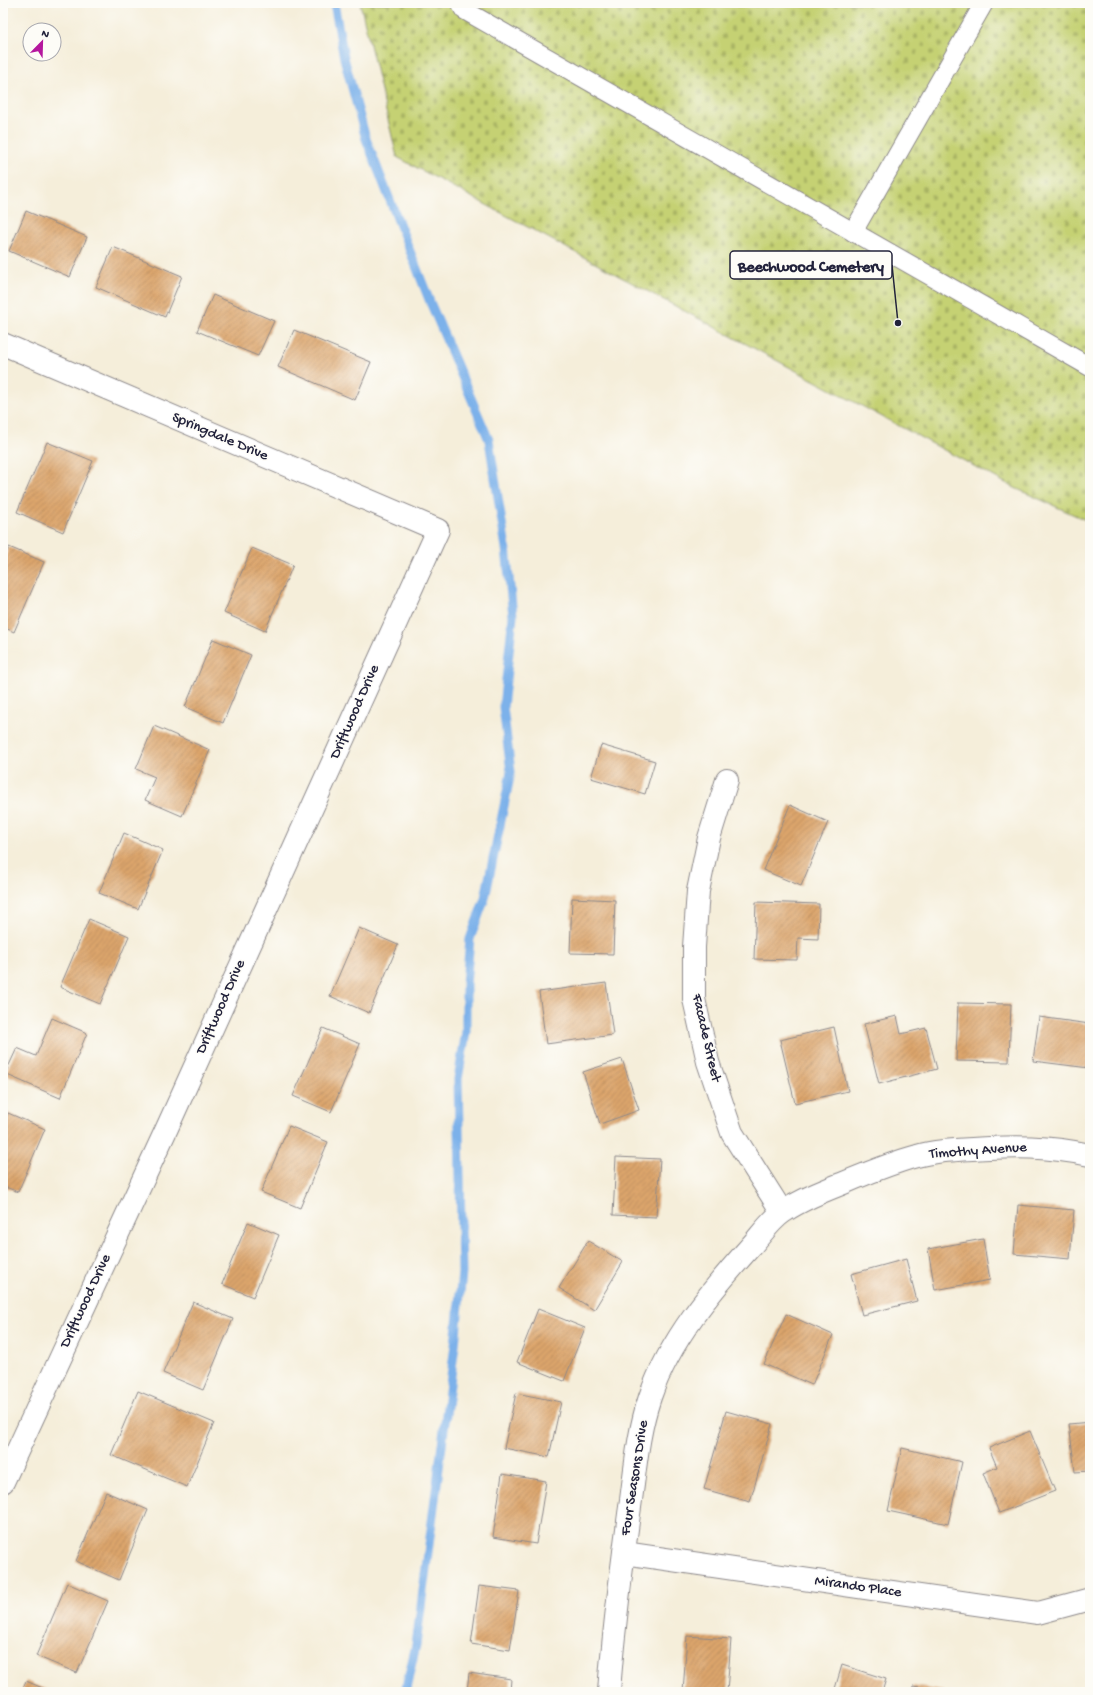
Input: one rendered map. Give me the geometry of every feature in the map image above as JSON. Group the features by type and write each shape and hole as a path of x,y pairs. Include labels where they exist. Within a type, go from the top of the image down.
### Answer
{"street":[{"name":"Springdale Drive","path":"3,344 438,530"},
{"name":"Driftwood Drive","path":"3,1482 170,1120 438,530"},
{"name":"Facade Street","path":"727,780 709,838 698,891 694,948 694,999 708,1062 732,1133 782,1212"},
{"name":"Timothy Avenue","path":"782,1212 814,1195 852,1179 918,1156 950,1150 1011,1146 1064,1150 1090,1155"},
{"name":"Four Seasons Drive","path":"609,1692 624,1553 642,1424 651,1395 677,1340 717,1285 782,1212"},
{"name":"Mirando Place","path":"624,1553 1038,1613 1090,1599"}],"lane":[{"path":"460,3 464,10 1090,367"},
{"path":"853,232 984,3"}],"green space":[{"path":"360,3 1090,3 1090,522 1015,488 397,157"}],"building":[{"path":"26,211 87,237 70,277 9,251"},
{"path":"113,247 182,276 165,317 96,287"},
{"path":"213,295 274,321 258,356 197,331"},
{"path":"294,330 371,362 355,400 278,367"},
{"path":"47,442 93,461 63,532 17,512"},
{"path":"9,547 44,562 14,632 3,627 3,561"},
{"path":"252,548 293,565 265,631 224,613"},
{"path":"213,639 251,655 223,723 185,707"},
{"path":"154,726 210,750 182,816 145,800 155,777 136,769"},
{"path":"601,745 655,761 645,794 591,778"},
{"path":"790,805 828,822 801,886 763,870"},
{"path":"124,833 163,850 138,909 99,893"},
{"path":"572,898 615,900 613,954 570,953"},
{"path":"756,902 819,904 818,939 798,938 797,960 754,959"},
{"path":"89,919 129,936 100,1004 60,987"},
{"path":"359,928 398,945 369,1013 330,996"},
{"path":"606,983 613,1035 546,1044 539,992"},
{"path":"958,1003 1011,1004 1009,1062 956,1061"},
{"path":"897,1016 901,1034 926,1028 937,1069 879,1084 864,1024"},
{"path":"1039,1017 1090,1024 1089,1068 1033,1061"},
{"path":"52,1018 87,1033 60,1098 5,1074 17,1048 36,1056"},
{"path":"834,1027 848,1091 795,1103 780,1040"},
{"path":"323,1028 360,1044 331,1112 293,1096"},
{"path":"622,1059 639,1110 600,1124 583,1072"},
{"path":"8,1113 45,1129 18,1192 3,1186 3,1124"},
{"path":"289,1126 328,1142 300,1208 261,1192"},
{"path":"616,1157 660,1159 656,1217 613,1215"},
{"path":"1018,1205 1074,1210 1070,1259 1014,1254"},
{"path":"248,1222 279,1235 253,1297 222,1284"},
{"path":"983,1239 990,1280 935,1290 928,1249"},
{"path":"588,1241 623,1262 594,1310 559,1288"},
{"path":"906,1259 917,1301 862,1315 851,1274"},
{"path":"193,1302 233,1319 203,1390 163,1373"},
{"path":"538,1309 585,1328 564,1381 517,1362"},
{"path":"786,1314 833,1335 812,1385 764,1364"},
{"path":"138,1391 214,1423 187,1487 111,1455"},
{"path":"516,1393 561,1402 549,1457 504,1448"},
{"path":"726,1411 772,1424 750,1502 704,1489"},
{"path":"1090,1422 1090,1471 1075,1472 1069,1424"},
{"path":"1030,1431 1055,1491 999,1513 983,1473 997,1467 989,1448"},
{"path":"902,1448 962,1462 948,1524 888,1511"},
{"path":"502,1474 546,1481 536,1544 493,1537"},
{"path":"106,1492 148,1510 119,1580 76,1561"},
{"path":"67,1583 108,1601 77,1673 36,1656"},
{"path":"479,1586 519,1591 510,1650 471,1644"},
{"path":"687,1636 731,1639 727,1692 683,1692"},
{"path":"842,1665 886,1679 882,1692 834,1692"},
{"path":"469,1673 511,1679 510,1692 467,1692"},
{"path":"26,1681 52,1692 21,1692"},
{"path":"913,1686 943,1691 943,1692 912,1692"}],"waterway":[{"path":"334,3 344,58 366,139 430,302 489,440 506,548 513,616 503,707 511,772 485,898 470,939 466,984 466,1032 458,1079 462,1273 455,1345 416,1645 405,1692"}],"place":[{"name":"Beechwood Cemetery","path":"898,323"}]}
